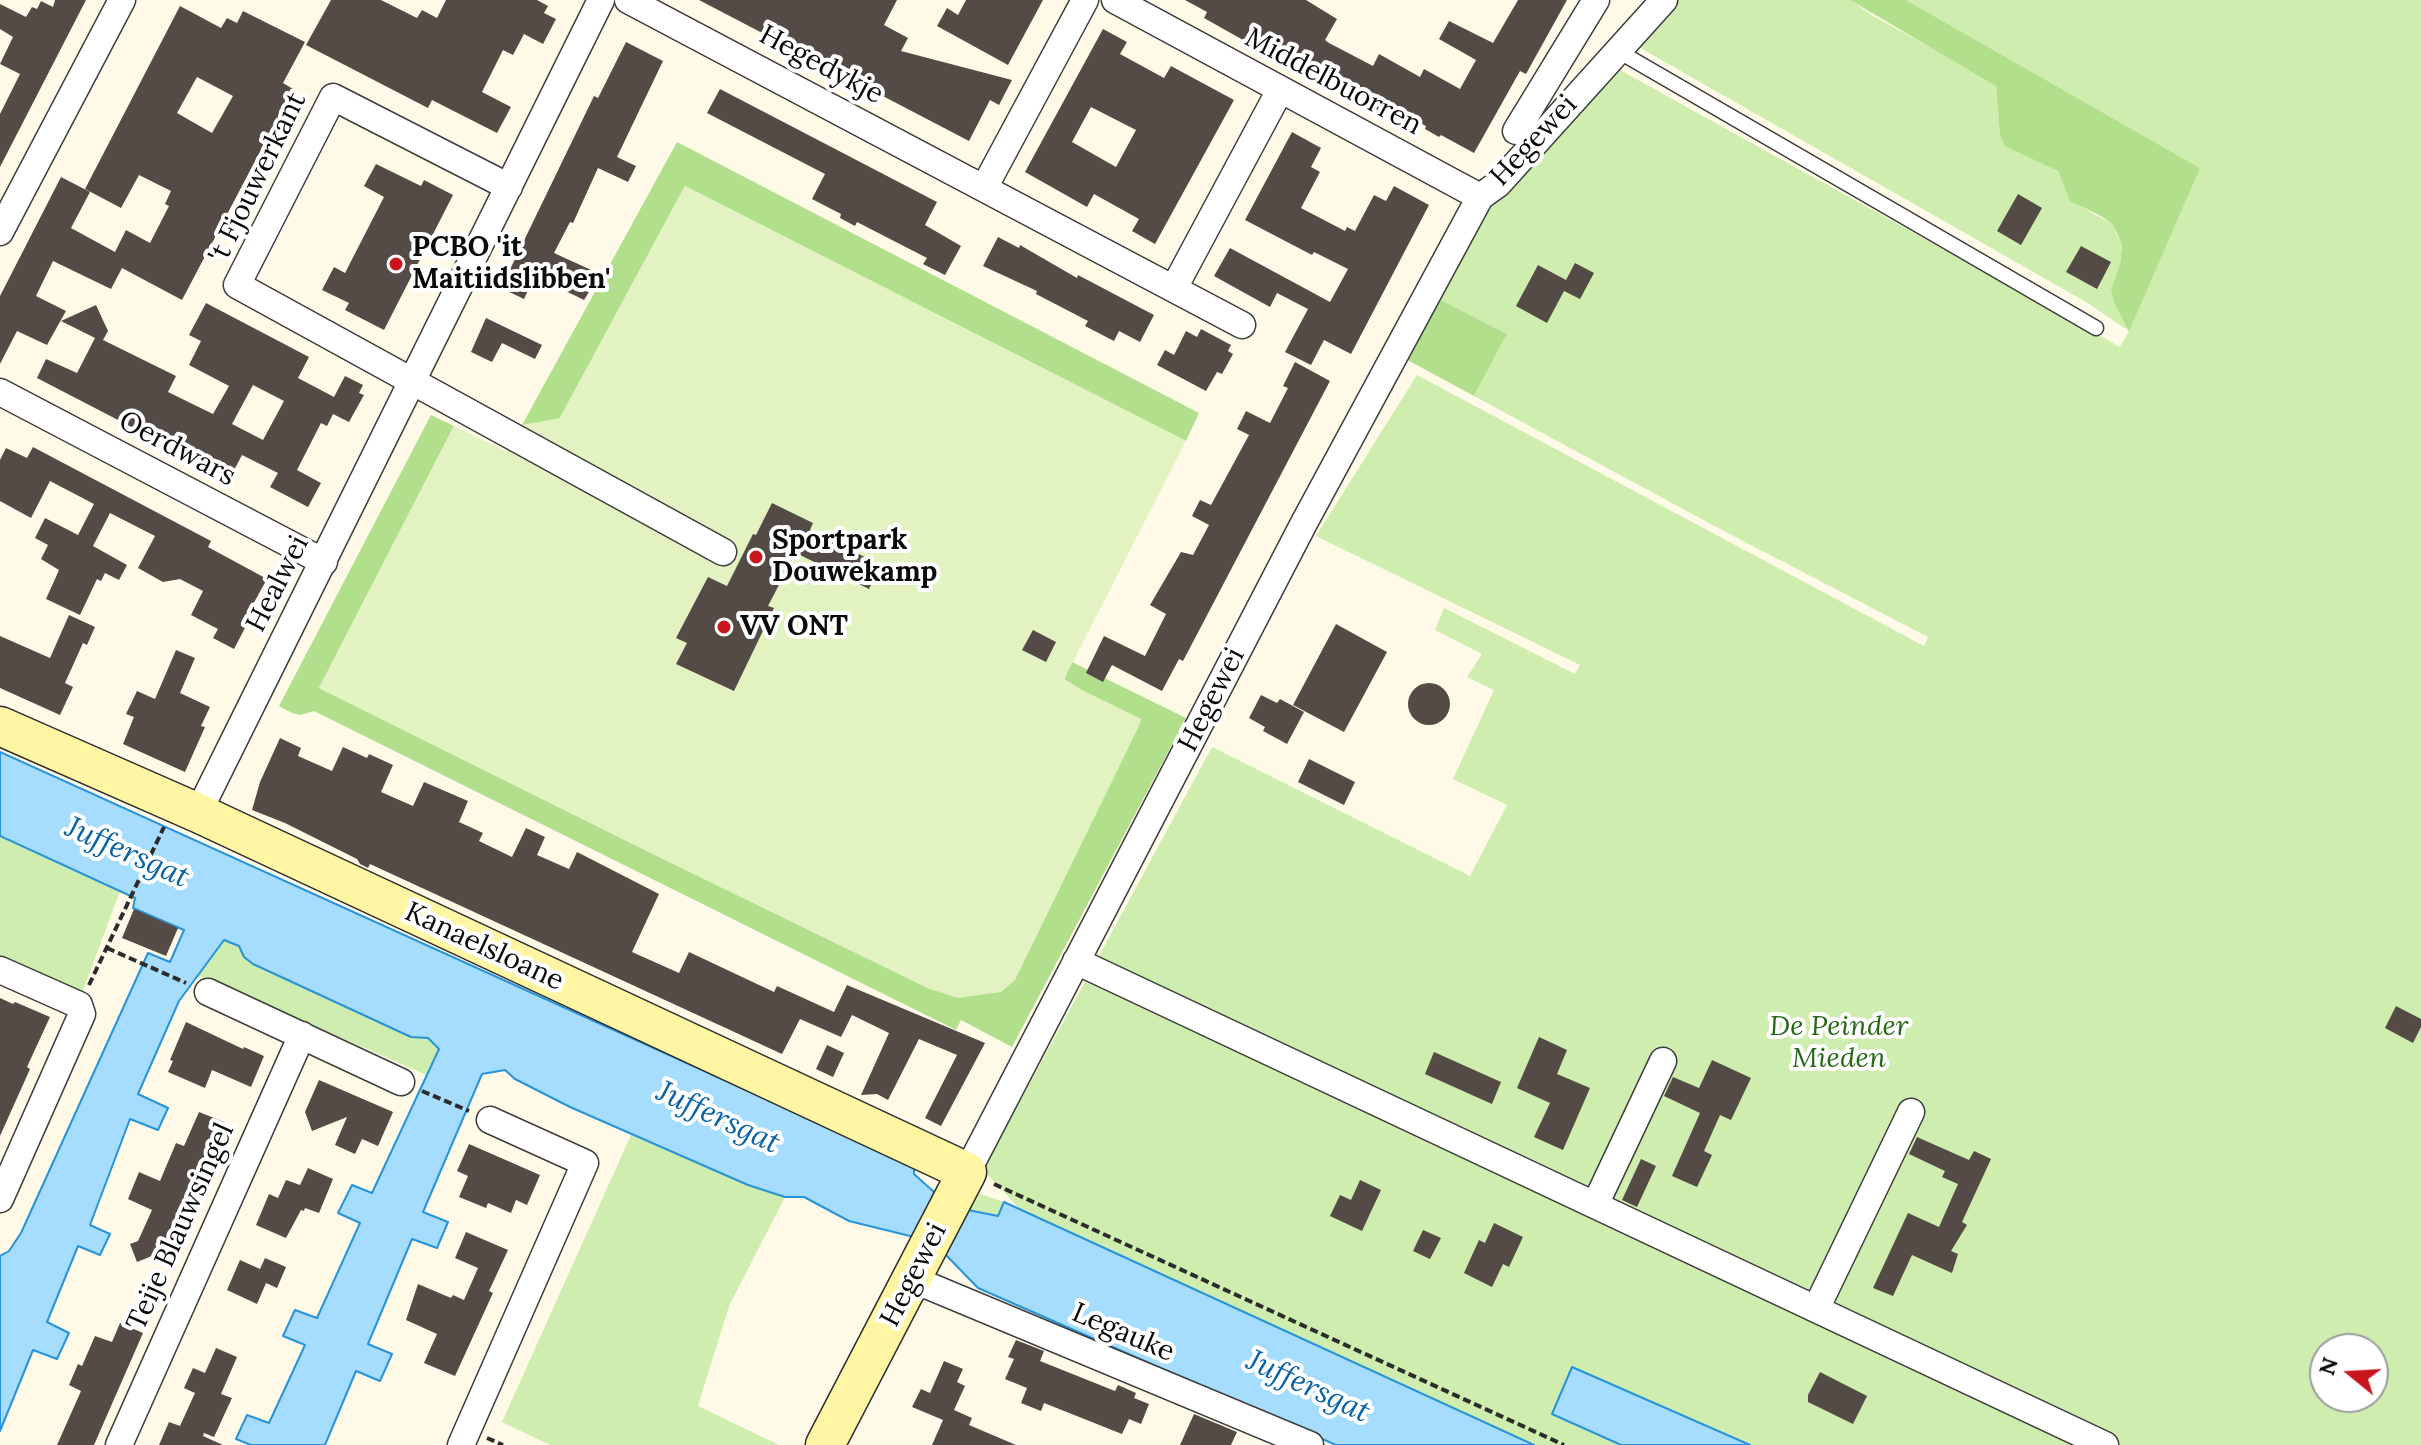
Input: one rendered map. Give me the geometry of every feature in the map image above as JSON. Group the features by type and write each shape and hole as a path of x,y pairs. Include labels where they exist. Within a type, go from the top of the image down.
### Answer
{"street":[{"path":"0,232 122,0"},
{"name":"Healwei","path":"182,817 324,562 601,0"},
{"name":"Hegedykje","path":"628,0 1242,325"},
{"path":"984,188 1085,0"},
{"name":"Middelbuorren","path":"1115,0 1480,197"},
{"path":"1516,131 1596,0"},
{"name":"Hegewei","path":"825,1445 1304,523 1480,197 1498,184 1664,0"},
{"path":"1174,288 1280,90"},
{"name":"'t Fjouwerkant","path":"414,382 237,285 333,97 509,187"},
{"path":"414,382 723,552"},
{"name":"Oerdwars","path":"0,392 324,562"},
{"name":"Kanaelsloane","path":"0,726 182,817 964,1178"},
{"path":"1076,961 2105,1445"},
{"path":"0,970 79,1005 82,1014 0,1199"},
{"path":"208,992 401,1082"},
{"name":"Teije Blauwsingel","path":"119,1445 302,1035"},
{"path":"1595,1205 1663,1061"},
{"path":"1816,1309 1911,1112"},
{"path":"461,1445 585,1163 490,1120"},
{"name":"Legauke","path":"917,1268 1310,1445"}],"lane":[{"path":"1618,51 2096,328"}],"path":[{"path":"79,1005 122,914 182,817"},
{"path":"107,948 208,992"},
{"path":"401,1082 490,1120"},
{"path":"964,1178 1564,1445"}],"green space":[{"name":"De Peinder Mieden","path":"1661,0 1850,0 1873,16 1985,77 1996,86 2000,135 2058,172 2071,201 2112,224 2122,246 2120,264 2111,289 2114,303 2200,168 1906,0 2421,0 2421,1445 1534,1445 1020,1209 983,1170 1212,747 1470,876 1507,805 1453,779 1494,690 1467,677 1482,654 1435,630 1444,608 1575,674 1580,665 1316,536 1417,375 1924,646 1928,637 1474,396 1507,334 1433,296 1466,234 1609,64 2120,347 2129,331 2086,302 1635,45"},
{"path":"1850,0 1906,0 2200,168 2129,331 2114,303 2111,289 2120,264 2122,246 2118,235 2112,224 2101,216 2070,201 2058,171 2005,146 2000,135 1996,86"},
{"path":"677,142 1199,413 1186,441 685,186 560,418 736,509 522,425"},
{"name":"Sportpark Douwekamp","path":"685,186 1186,441 1064,679 1141,719 1139,726 1015,980 1001,992 958,998 930,989 319,688 454,426 508,452 522,425 560,418"},
{"path":"1433,296 1507,334 1474,396 1400,356"},
{"path":"431,415 454,426 319,688 930,989 1080,689 1064,679 1072,662 1186,718 1012,1047 961,1020 956,1030 314,711 301,715 279,706"},
{"path":"0,836 120,891 82,993 0,956"},
{"path":"224,940 239,946 244,957 253,964 411,1037 428,1038 439,1048 427,1075 197,975"},
{"path":"631,1135 748,1185 785,1197 729,1306 698,1406 779,1445 550,1445 502,1422"},
{"path":"972,1191 1004,1202 998,1216 968,1210"}],"water":[{"name":"Juffersgat","path":"0,752 914,1166 914,1174 934,1192 968,1210 998,1216 1004,1202 1534,1445 1336,1445 978,1288 944,1253 910,1236 849,1221 804,1197 785,1197 748,1185 570,1107 515,1079 505,1070 482,1074 423,1212 448,1222 437,1248 412,1239 368,1344 392,1354 380,1381 356,1371 325,1445 251,1445 236,1439 247,1415 269,1423 305,1345 283,1336 295,1310 317,1318 360,1223 338,1213 352,1185 372,1193 439,1049 428,1038 411,1037 253,964 244,957 239,946 224,940 179,1001 138,1094 168,1108 158,1130 130,1119 90,1225 110,1234 100,1255 78,1246 47,1322 69,1333 57,1359 33,1350 0,1431 0,1256 9,1251 21,1233 148,953 170,962 184,930 133,908 135,898 0,836"},
{"path":"1572,1367 1750,1445 1621,1445 1552,1414"}],"building":[{"path":"55,0 86,0 0,167 0,114 20,74 0,64 13,37 0,29 0,4 26,17 32,7 37,9 41,1 53,7"},
{"path":"331,0 381,0 417,18 422,10 437,18 446,0 537,0 548,6 544,13 556,19 543,44 524,34 513,55 503,50 482,92 511,107 497,133 432,100 428,108 306,45"},
{"path":"699,0 897,0 884,25 908,38 901,51 1012,80 999,105 990,100 969,141"},
{"path":"966,0 1043,0 1008,65 937,26 947,8 958,15"},
{"path":"1185,0 1306,0 1337,19 1325,40 1329,43 1373,66 1379,54 1420,77 1424,69 1460,89 1476,60 1439,39 1449,21 1493,43 1518,0 1567,0 1526,74 1520,71 1474,153 1441,135 1439,137 1425,129 1426,126 1396,111 1394,115 1382,108 1378,116 1204,18 1207,12"},
{"path":"180,6 221,28 227,18 237,23 243,11 305,42 283,83 293,89 182,300 122,268 111,289 53,261 36,296 66,311 47,345 17,331 0,364 0,296 61,177 90,192 71,228 115,252 126,230 150,243 169,206 165,204 171,191 139,175 121,208 85,189","holes":["197,77 233,96 212,133 177,113"]},
{"path":"1103,29 1127,42 1120,54 1164,78 1171,66 1234,100 1155,244 1132,231 1139,219 1094,194 1087,207 1025,172","holes":["1091,107 1136,130 1116,167 1072,142"]},
{"path":"626,42 663,61 617,157 636,166 628,182 598,168 573,223 570,222 554,253 600,274 584,300 535,276 524,299 501,288 594,96 598,98"},
{"path":"720,89 937,202 925,225 961,246 945,275 923,264 927,258 857,222 855,226 840,218 841,214 812,199 825,174 707,113"},
{"path":"1292,132 1321,148 1311,167 1320,172 1301,208 1345,231 1347,227 1355,231 1374,195 1386,201 1394,186 1429,205 1351,354 1324,340 1311,365 1285,352 1308,309 1277,293 1270,307 1214,276 1230,248 1330,302 1348,269 1314,252 1312,255 1245,220"},
{"path":"376,164 421,186 424,180 453,195 384,330 345,310 349,303 322,290 334,267 345,273 384,197 364,186"},
{"path":"2018,194 2042,208 2021,245 1997,231"},
{"path":"998,237 1019,248 1020,245 1077,278 1078,275 1154,315 1140,342 1119,331 1114,341 1085,326 1088,321 1036,294 1037,291 983,266"},
{"path":"2081,246 2111,262 2097,289 2066,272"},
{"path":"1575,263 1594,273 1580,299 1564,291 1547,323 1516,306 1538,265 1566,280"},
{"path":"206,303 309,357 298,378 334,397 345,376 363,385 359,393 364,395 349,422 333,414 327,426 321,423 297,470 321,483 308,507 270,487 278,473 242,455 230,478 37,378 46,359 77,373 95,338 61,321 96,305 108,331 103,340 176,376 168,392 213,414 229,386 189,365 201,341 189,335","holes":["253,385 284,401 263,440 232,424"]},
{"path":"486,318 542,345 535,359 502,343 492,362 471,352"},
{"path":"1201,329 1231,345 1228,351 1233,354 1222,374 1217,372 1206,391 1157,365 1165,350 1174,355 1186,331 1197,337"},
{"path":"1295,362 1330,381 1183,661 1179,659 1162,691 1112,665 1103,682 1086,673 1104,636 1145,656 1166,614 1150,605 1181,552 1193,555 1209,525 1192,516 1200,500 1211,505 1249,435 1237,429 1246,411 1270,423 1288,388 1283,386"},
{"path":"33,447 211,541 208,547 267,579 241,626 245,628 234,649 213,638 218,629 191,615 203,591 180,579 163,582 138,568 155,536 110,513 93,546 127,565 119,580 105,573 101,581 97,579 80,615 46,599 59,570 41,559 48,545 35,538 45,518 78,535 94,504 50,481 31,518 0,501 0,460 6,448 27,458"},
{"path":"772,503 813,523 810,530 881,565 869,589 798,554 794,556 768,606 774,608 734,691 676,664 687,643 676,638 708,577 727,586"},
{"path":"69,615 95,627 87,645 83,643 65,683 73,687 60,715 0,688 0,636 50,658"},
{"path":"1336,624 1387,652 1344,732 1293,705"},
{"path":"1033,630 1056,642 1046,662 1022,650"},
{"path":"176,650 195,658 180,693 210,707 201,726 205,727 185,772 123,744 134,717 126,714 137,691 155,699"},
{"path":"1429,683 1444,689 1450,704 1444,719 1429,725 1414,719 1408,704 1414,689"},
{"path":"1261,695 1277,703 1280,699 1304,712 1287,744 1263,731 1265,727 1249,718"},
{"path":"280,738 301,748 298,756 332,771 343,747 393,765 381,792 413,806 424,782 468,801 459,822 483,833 479,841 512,857 526,828 545,837 537,855 569,869 577,852 659,894 632,952 679,973 689,952 774,992 777,986 834,1012 847,985 985,1043 941,1126 925,1118 957,1055 919,1039 888,1100 877,1094 861,1095 889,1033 852,1015 841,1037 800,1019 782,1054 370,864 368,868 357,859 285,823 252,810 260,782"},
{"path":"1309,759 1355,782 1344,805 1298,782"},
{"path":"134,909 178,928 166,956 122,938"},
{"path":"0,998 50,1017 0,1136"},
{"path":"2396,1006 2421,1019 2421,1027 2413,1043 2385,1028"},
{"path":"186,1022 264,1056 251,1087 212,1070 205,1088 168,1072"},
{"path":"1539,1037 1567,1050 1557,1074 1590,1088 1563,1150 1534,1137 1550,1103 1517,1088"},
{"path":"827,1045 844,1053 833,1077 816,1069"},
{"path":"1434,1052 1501,1082 1492,1104 1425,1074"},
{"path":"1712,1060 1751,1078 1731,1120 1720,1115 1704,1151 1712,1155 1697,1187 1672,1176 1700,1113 1664,1096 1673,1077 1699,1088"},
{"path":"319,1080 393,1112 378,1146 362,1139 355,1154 335,1145 347,1117 312,1131 305,1112"},
{"path":"199,1112 224,1122 211,1152 221,1156 178,1253 169,1262 154,1262 152,1256 137,1262 130,1244 138,1241 152,1210 128,1199 139,1172 160,1181 176,1143 184,1146"},
{"path":"1917,1137 1969,1160 1974,1151 1991,1159 1962,1222 1967,1225 1951,1251 1958,1254 1952,1273 1912,1255 1893,1296 1873,1288 1908,1213 1939,1227 1958,1184 1942,1177 1945,1171 1909,1154"},
{"path":"469,1144 540,1175 527,1205 516,1200 511,1213 488,1203 486,1208 459,1197 468,1176 457,1171"},
{"path":"1641,1159 1656,1166 1637,1207 1622,1200"},
{"path":"308,1168 333,1179 319,1213 305,1208 301,1210 286,1238 256,1225 269,1194 278,1198 286,1180 300,1185"},
{"path":"1360,1180 1381,1190 1362,1231 1330,1216 1340,1195 1351,1200"},
{"path":"1494,1223 1523,1237 1509,1267 1503,1264 1492,1287 1464,1273 1479,1240 1485,1243"},
{"path":"1423,1230 1441,1238 1430,1259 1413,1251"},
{"path":"466,1232 508,1250 489,1291 493,1293 455,1376 424,1363 437,1334 406,1320 418,1284 464,1300 478,1268 455,1258"},
{"path":"265,1258 286,1267 277,1288 266,1283 257,1304 227,1290 240,1260 260,1269"},
{"path":"120,1323 143,1333 94,1445 57,1445 81,1391 69,1385 78,1364 82,1366 95,1336 112,1342"},
{"path":"1016,1340 1044,1351 1040,1361 1115,1391 1118,1385 1136,1393 1134,1398 1149,1404 1141,1424 1129,1419 1122,1434 1044,1403 1041,1411 1021,1403 1027,1388 1005,1379 1014,1359 1008,1357"},
{"path":"216,1348 237,1357 221,1394 232,1398 214,1437 204,1433 203,1436 223,1445 159,1445 169,1422 180,1426 195,1393 184,1388 193,1368 205,1373"},
{"path":"944,1361 963,1369 957,1382 965,1386 954,1410 972,1418 969,1425 1016,1445 932,1445 943,1420 912,1407 921,1389 930,1393"},
{"path":"1820,1372 1867,1396 1853,1424 1808,1402 1808,1395"},
{"path":"1194,1414 1237,1432 1231,1445 1180,1445"}],"place":[{"name":"PCBO 'it Maitiidslibben'","path":"396,264"},
{"name":"Sportpark Douwekamp","path":"756,557"},
{"name":"VV ONT","path":"724,627"}]}
